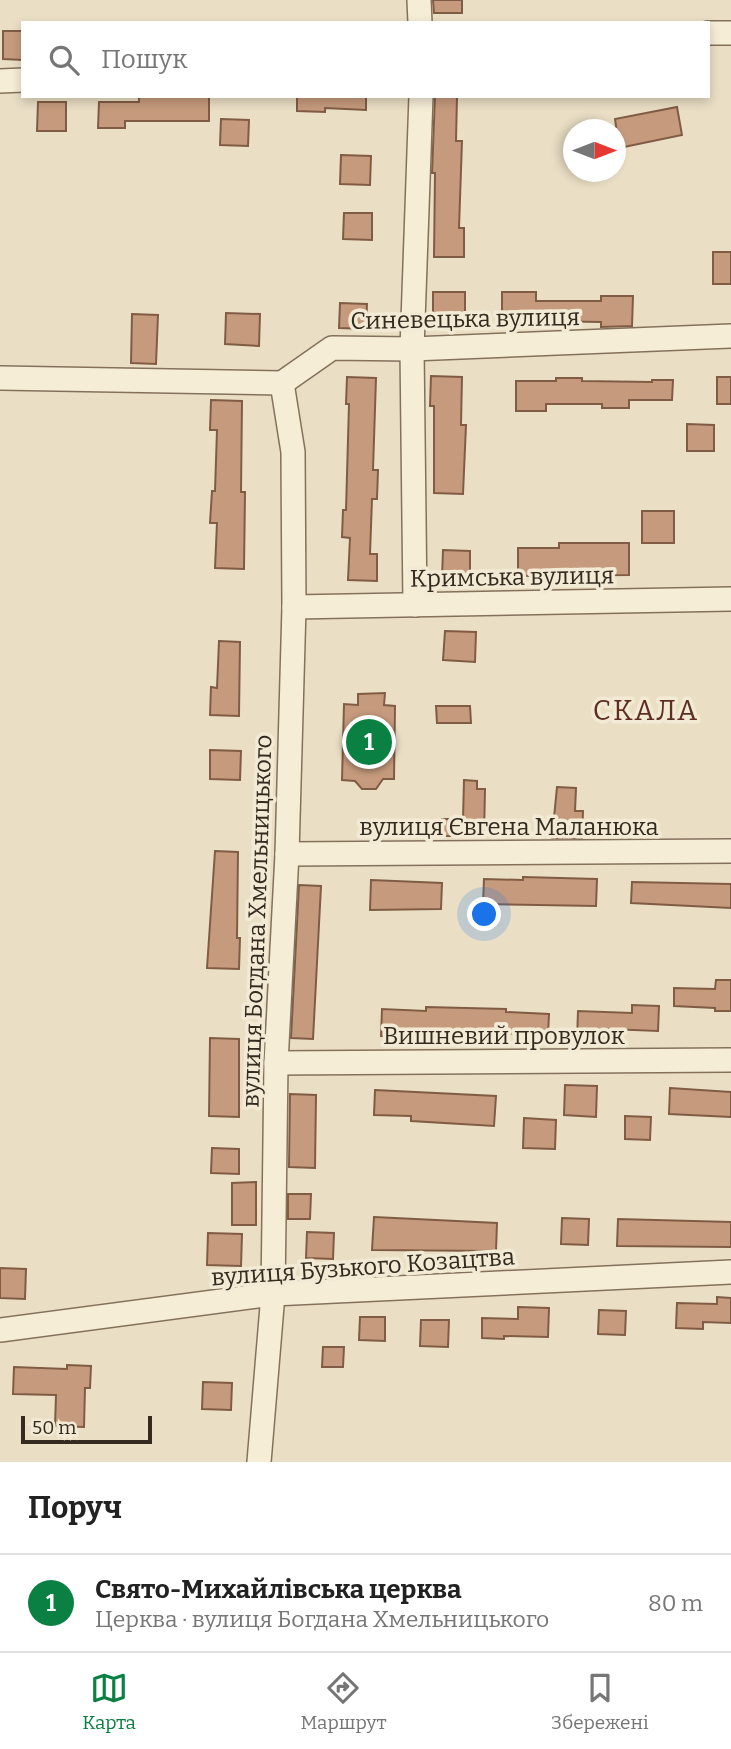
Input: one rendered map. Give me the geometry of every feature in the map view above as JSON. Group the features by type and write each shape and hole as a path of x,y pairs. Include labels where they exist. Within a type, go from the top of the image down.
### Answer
{"street":[{"path":"419,0 420,21"},
{"path":"710,33 731,33"},
{"path":"0,80 21,80"},
{"path":"415,605 412,349 421,98"},
{"name":"Синевецька вулиця","path":"282,383 332,348 412,349 731,336"},
{"path":"0,378 282,383"},
{"name":"вулиця Богдана Хмельницького","path":"259,1462 273,1294 276,1063 288,855 294,607 293,452 282,383"},
{"name":"Кримська вулиця","path":"294,607 731,599"},
{"name":"вулиця Євгена Маланюка","path":"288,855 731,851"},
{"name":"Вишневий провулок","path":"276,1063 731,1060"},
{"name":"вулиця Бузького Козацтва","path":"0,1330 273,1294 731,1272"}],"building":[{"path":"433,0 462,0 462,13 434,13"},
{"path":"3,31 21,31 21,60 3,59"},
{"path":"139,98 209,98 209,121 125,121 125,128 98,128 99,102 139,102"},
{"path":"297,98 366,98 366,110 325,108 325,112 297,111"},
{"path":"435,98 457,98 456,141 462,141 459,228 464,228 464,257 434,257 435,173 432,173"},
{"path":"38,102 66,102 66,131 37,131"},
{"path":"677,107 682,135 626,147 626,119 615,119"},
{"path":"221,119 249,120 248,146 220,145"},
{"path":"341,155 371,156 370,185 340,184"},
{"path":"344,213 372,213 372,240 343,239"},
{"path":"713,252 731,252 731,284 713,284"},
{"path":"433,292 465,292 465,324 433,324"},
{"path":"502,292 536,292 536,301 601,301 601,296 633,296 632,326 601,327 601,322 536,321 536,326 502,325"},
{"path":"340,303 367,304 366,329 339,328"},
{"path":"226,313 260,314 259,346 225,344"},
{"path":"132,314 158,315 156,364 131,363"},
{"path":"431,376 462,377 461,425 466,425 463,494 434,493 434,406 430,406"},
{"path":"347,377 376,378 373,470 378,470 377,499 372,499 370,554 377,554 377,581 348,580 350,538 342,537 343,510 346,510 349,404 346,404"},
{"path":"717,377 731,377 731,404 717,404"},
{"path":"556,378 582,378 582,381 673,380 672,400 629,400 629,408 602,408 602,404 546,404 546,411 516,411 516,381 556,381"},
{"path":"211,400 242,401 244,569 215,568 217,523 210,523 212,491 215,491 217,430 210,430"},
{"path":"687,424 714,425 714,451 687,451"},
{"path":"642,511 674,511 674,543 642,543"},
{"path":"559,543 629,543 629,575 518,576 518,548 559,548"},
{"path":"443,550 470,551 470,578 442,577"},
{"path":"445,631 476,632 475,662 443,660"},
{"path":"219,641 240,642 239,716 210,715 211,687 217,688"},
{"path":"385,693 384,705 395,706 394,779 383,779 376,789 362,789 355,781 342,780 344,704 358,705 358,694"},
{"path":"436,706 470,706 471,723 437,723"},
{"path":"210,750 241,751 240,780 210,779"},
{"path":"464,780 477,781 477,789 485,789 484,836 442,836 442,819 463,819"},
{"path":"557,787 576,788 575,811 583,811 582,838 552,838"},
{"path":"215,851 238,852 239,969 207,968"},
{"path":"523,877 597,879 596,906 483,904 484,879 523,880"},
{"path":"371,880 442,883 441,909 370,910"},
{"path":"632,882 731,884 731,908 631,903"},
{"path":"299,885 321,886 313,1039 291,1038"},
{"path":"716,980 731,980 731,1011 674,1006 674,988 715,989"},
{"path":"632,1005 659,1006 658,1031 608,1029 608,1041 577,1040 578,1011 632,1013"},
{"path":"426,1007 506,1009 506,1012 549,1014 548,1035 505,1033 505,1038 410,1034 409,1037 381,1036 382,1009 426,1011"},
{"path":"210,1038 239,1039 239,1117 209,1116"},
{"path":"565,1085 597,1086 596,1117 564,1115"},
{"path":"670,1088 731,1092 731,1117 669,1114"},
{"path":"375,1090 496,1096 494,1126 411,1121 411,1116 374,1115"},
{"path":"290,1094 316,1095 315,1168 289,1167"},
{"path":"625,1116 651,1117 650,1140 625,1139"},
{"path":"524,1118 556,1120 555,1149 523,1148"},
{"path":"212,1148 239,1149 239,1174 211,1173"},
{"path":"256,1182 256,1225 232,1225 232,1183"},
{"path":"288,1194 311,1194 310,1219 288,1219"},
{"path":"374,1217 497,1223 496,1251 372,1250"},
{"path":"562,1218 589,1219 588,1245 561,1244"},
{"path":"618,1219 731,1222 731,1247 617,1246"},
{"path":"307,1232 334,1233 333,1259 306,1258"},
{"path":"208,1233 242,1234 241,1266 207,1265"},
{"path":"0,1268 26,1269 25,1299 0,1298"},
{"path":"717,1297 731,1298 731,1323 703,1322 703,1329 676,1328 677,1303 717,1304"},
{"path":"518,1307 549,1308 548,1337 482,1338 482,1318 518,1319"},
{"path":"599,1310 626,1311 625,1335 598,1334"},
{"path":"360,1317 385,1317 385,1341 359,1340"},
{"path":"421,1320 449,1320 448,1347 420,1346"},
{"path":"323,1347 344,1347 343,1367 322,1367"},
{"path":"67,1365 91,1366 90,1388 85,1388 84,1427 55,1426 56,1395 13,1394 14,1367 67,1369"},
{"path":"203,1382 232,1383 231,1410 202,1409"}],"place":[{"name":"Свято-Михайлівська церква","path":"369,742"}],"district":[{"name":"СКАЛА","path":"646,710"}]}
